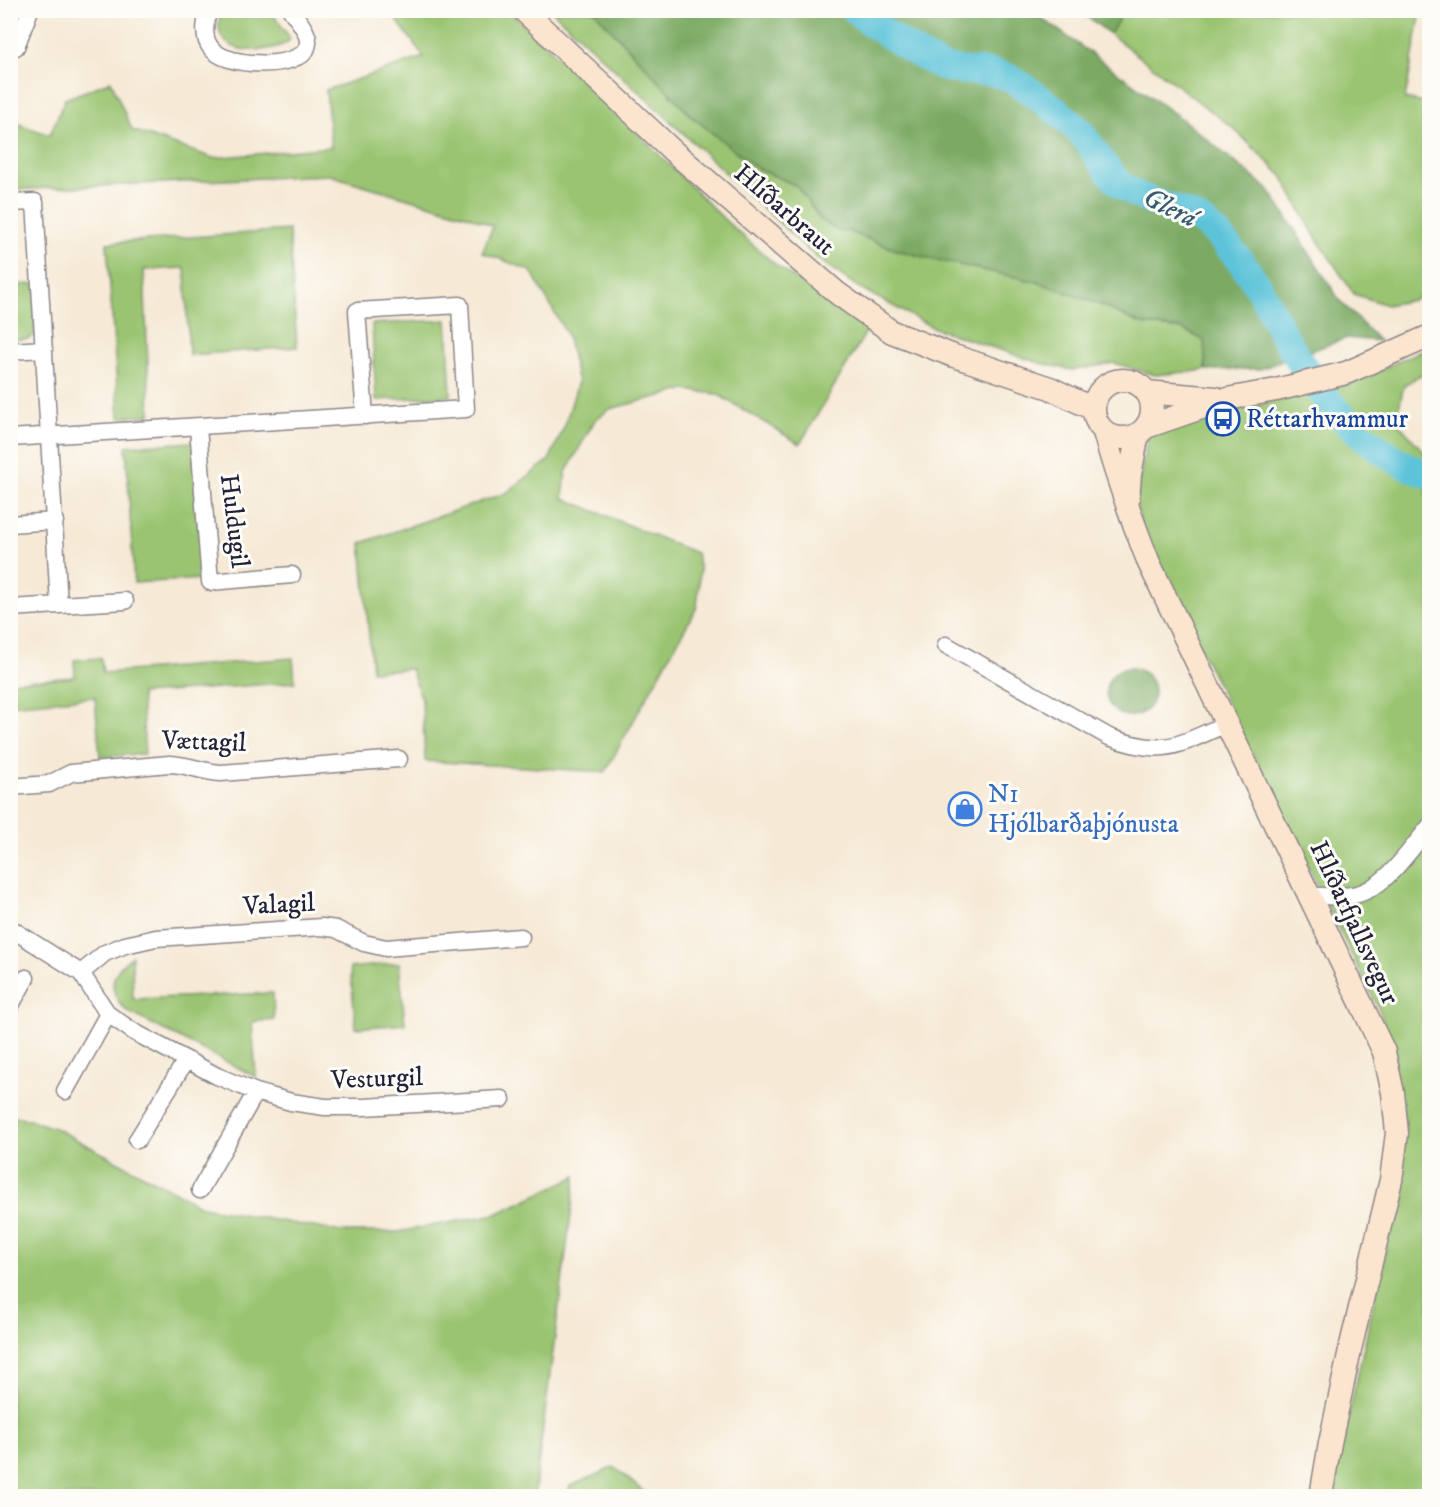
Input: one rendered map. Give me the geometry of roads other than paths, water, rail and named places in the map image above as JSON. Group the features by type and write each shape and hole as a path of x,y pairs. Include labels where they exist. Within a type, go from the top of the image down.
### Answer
{"main road":[{"name":"Hlíðarbraut","path":"523,10 674,152 837,293 892,332 954,356 1050,388 1097,400 1115,381 1124,380 1132,382 1146,392 1227,399"},
{"name":"Hlíðarbraut","path":"1104,432 1120,438 1227,399 1346,373 1430,336"},
{"path":"1142,430 1150,419 1152,410 1146,392"},
{"path":"1097,400 1098,425 1104,432"},
{"name":"Hlíðarfjallsvegur","path":"1128,505 1130,474 1142,430"},
{"name":"Hlíðarfjallsvegur","path":"1104,432 1116,476 1149,563 1383,1052 1393,1093 1397,1133 1391,1180 1348,1356 1321,1497"}],"street":[{"path":"10,45 16,47 30,10"},
{"path":"208,10 204,29 212,49 232,61 264,63 288,61 299,57 306,51 308,41 305,32 291,10"},
{"path":"10,203 35,202 59,605"},
{"path":"10,438 365,417 466,409 460,305 357,310 365,417"},
{"path":"10,351 44,349"},
{"name":"Huldugil","path":"198,427 210,582 292,575"},
{"path":"10,524 55,521"},
{"path":"10,608 125,601"},
{"path":"946,645 1109,737 1126,743 1160,748 1175,746 1226,724"},
{"name":"Vættagil","path":"10,787 49,784 71,773 169,764 179,764 203,772 220,773 399,759"},
{"path":"1310,896 1353,895 1372,888 1388,876 1430,826"},
{"name":"Valagil","path":"81,973 105,953 125,945 156,938 322,927 336,929 374,946 399,948 521,937"},
{"name":"Vesturgil","path":"10,928 81,973 108,1014 134,1032 186,1060 256,1092 291,1102 325,1107 502,1099"},
{"path":"65,1091 108,1014"},
{"path":"137,1140 186,1060"},
{"path":"200,1190 256,1092"}],"waterway":[{"name":"Glerá","path":"855,10 874,25 937,64 955,70 994,73 1016,82 1075,127 1123,186 1206,224 1240,260 1260,290 1292,349 1334,408 1380,450 1430,475"}],"place":[{"name":"Réttarhvammur","path":"1223,419"},
{"name":"N1 Hjólbarðaþjónusta","path":"965,809"}]}
